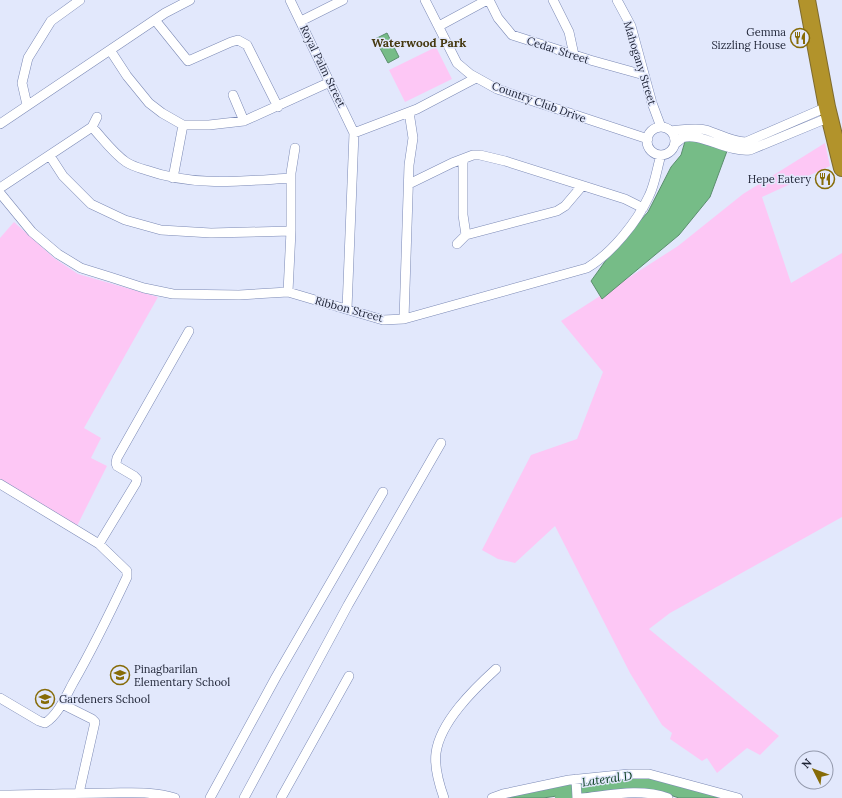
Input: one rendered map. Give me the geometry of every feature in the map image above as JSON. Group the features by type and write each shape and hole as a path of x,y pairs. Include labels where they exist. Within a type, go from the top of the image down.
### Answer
{"highway":[{"path":"807,0 828,112 842,168"}],"street":[{"path":"0,124 165,13 190,0"},
{"name":"Royal Palm Street","path":"290,0 354,133"},
{"path":"301,21 343,0"},
{"name":"Country Club Drive","path":"425,0 457,63 476,78 497,89 648,139"},
{"path":"439,26 488,0"},
{"name":"Cedar Street","path":"488,0 498,18 512,35 644,75"},
{"path":"553,0 569,32 574,55"},
{"name":"Mahogany Street","path":"617,0 631,26 652,103 661,127"},
{"path":"27,105 22,83 28,58 51,21 78,1"},
{"path":"155,20 187,66 242,37 278,107"},
{"path":"110,50 127,76 149,103 162,113 183,125 209,125 244,121 278,107 330,82"},
{"path":"347,309 354,133 409,112 476,78"},
{"path":"233,95 244,121"},
{"path":"404,319 409,165 413,138 409,112"},
{"path":"671,131 698,129 705,130 739,142 746,142 828,112"},
{"path":"675,144 674,135 666,128 661,127 650,132 648,139 650,149 661,155 669,152 675,144 683,138 694,136 742,151 750,150 828,112"},
{"path":"0,188 92,127 97,117"},
{"path":"173,178 183,125"},
{"path":"92,127 109,147 128,163 162,176 186,180 228,181 291,178"},
{"path":"288,292 291,231 291,178 295,148"},
{"path":"409,184 463,159 473,155 480,155 512,163 624,199 643,208"},
{"name":"Ribbon Street","path":"0,193 32,232 58,254 81,268 144,288 173,294 239,295 288,292 383,320 404,319 587,268 596,262 620,240 643,208 650,195 661,155"},
{"path":"50,156 63,176 91,204 125,220 162,230 211,233 291,231"},
{"path":"463,159 463,215 466,234"},
{"path":"457,244 466,234 557,211 565,206 582,186"},
{"path":"100,544 137,479 117,466 117,458 189,331"},
{"path":"244,798 348,605 441,443"},
{"path":"0,484 100,544 127,571 127,577 95,643 62,704 50,720 45,722 39,721 0,698"},
{"path":"210,798 276,677 383,492"},
{"path":"444,798 436,767 436,752 441,736 456,711 474,690 496,669"},
{"path":"281,798 349,676"},
{"path":"62,704 95,722 79,792"},
{"path":"492,798 503,794 576,781 629,774 649,774 738,798"},
{"path":"576,781 579,797 640,793 668,798"},
{"path":"0,796 69,796 79,792 165,795 175,798"}],"shaded area":[{"path":"387,33 399,57 388,63 375,39"},
{"path":"436,47 452,79 405,102 389,70"},
{"path":"686,138 727,151 710,197 679,235 602,299 591,281 609,256 648,212 671,167 681,155"},
{"path":"825,143 830,166 762,197 791,283 842,253 842,517 670,613 649,629 779,736 760,755 747,748 717,773 707,758 702,761 670,739 672,733 662,725 630,673 555,526 515,563 498,559 482,550 531,455 577,439 603,372 561,321 678,246 743,194"},
{"path":"14,222 54,258 78,274 158,297 84,428 101,438 91,458 107,466 76,528 0,481 0,238"},
{"name":"Lateral D","path":"630,777 650,778 727,798 679,798 664,793 602,792 543,798 504,798 569,784"}],"waterway":[{"name":"Lateral D","path":"559,798 582,794"}],"place":[{"name":"Gemma Sizzling House","path":"800,38"},
{"name":"Hepe Eatery","path":"825,179"},
{"name":"Pinagbarilan Elementary School","path":"120,675"},
{"name":"Gardeners School","path":"45,699"}],"district":[{"name":"Waterwood Park","path":"419,43"}]}
